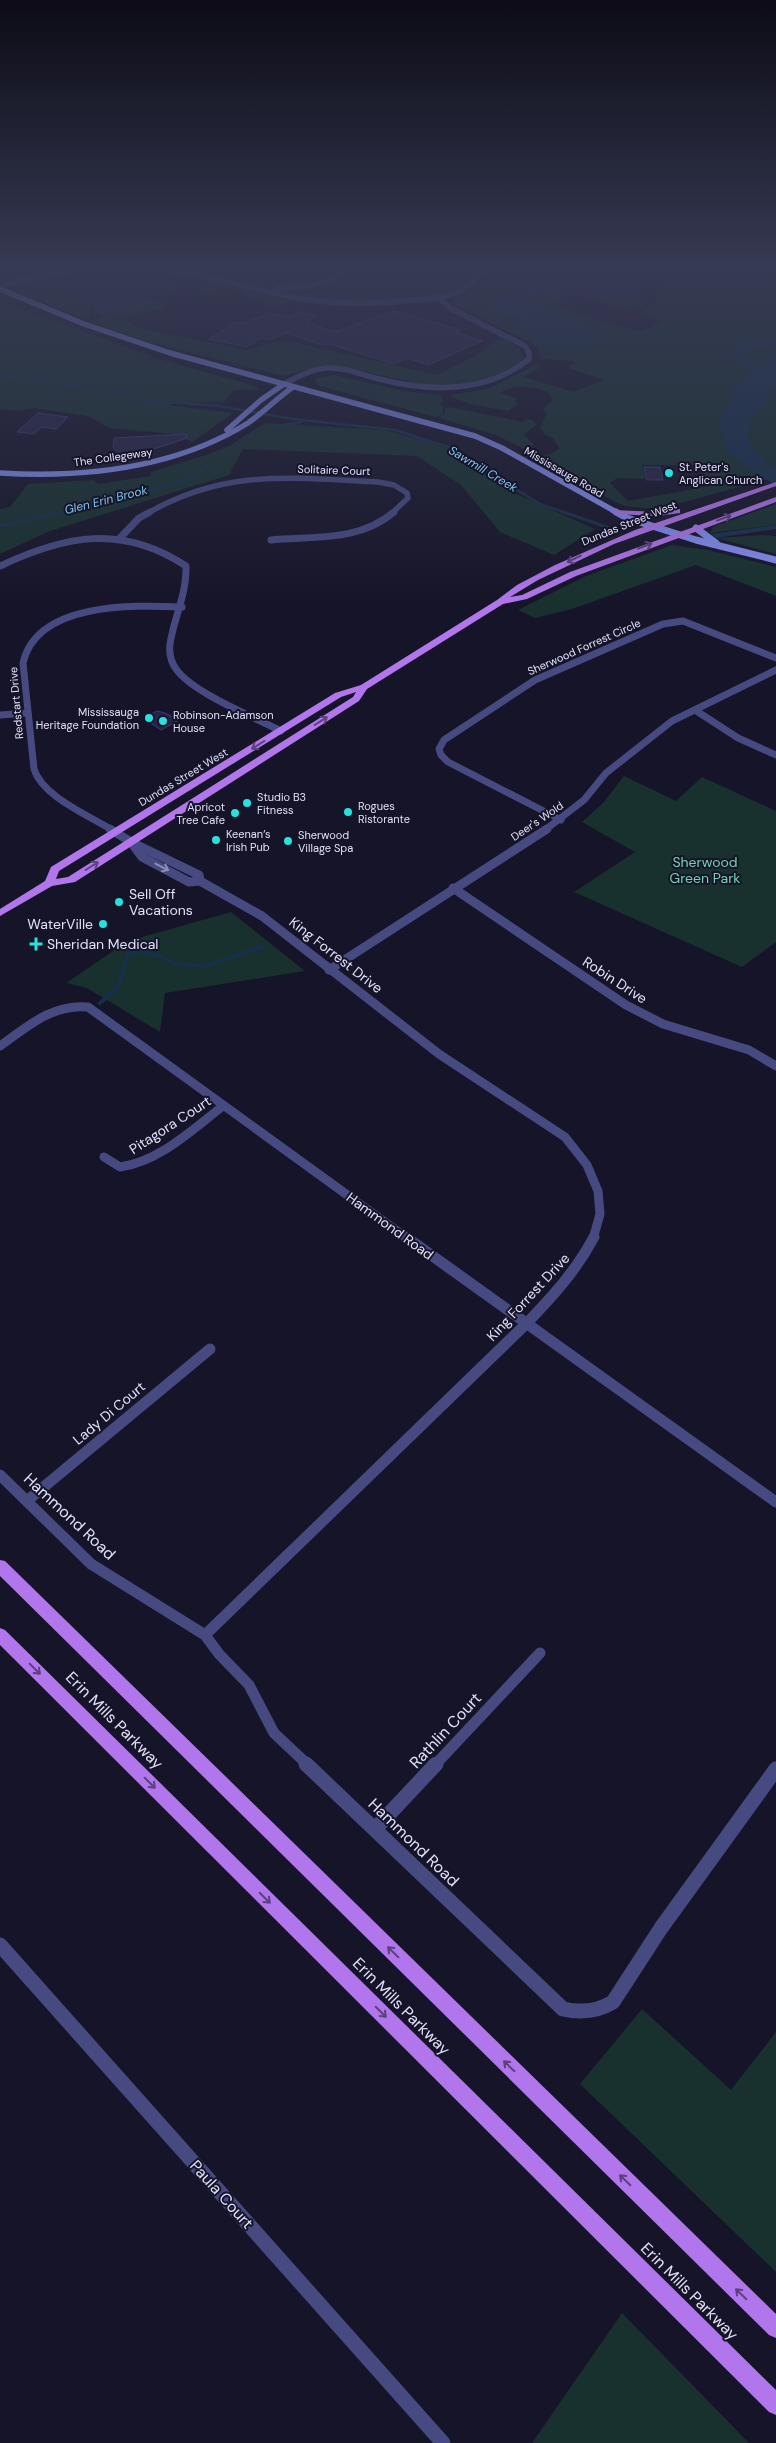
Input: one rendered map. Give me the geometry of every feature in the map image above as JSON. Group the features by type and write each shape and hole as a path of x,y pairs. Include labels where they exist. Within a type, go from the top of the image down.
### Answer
{"main road":[{"name":"Mississauga Road","path":"270,380 460,431 491,442 614,512 652,527 776,560"},
{"name":"The Collegeway","path":"223,435 233,423 284,384"},
{"name":"The Collegeway","path":"0,473 66,474 132,466 188,452 244,425 293,387"},
{"name":"Dundas Street West","path":"49,883 55,869 338,695 364,687 500,602 509,593 553,570 652,527 776,484"},
{"name":"Dundas Street West","path":"500,602 524,597 573,574 774,500"},
{"path":"614,512 658,514 697,510"},
{"path":"696,528 718,546"},
{"name":"Dundas Street West","path":"0,913 49,883 71,880 356,699 364,687"},
{"name":"Erin Mills Parkway","path":"0,1566 776,2328"},
{"name":"Erin Mills Parkway","path":"0,1635 776,2405"}],"street":[{"name":"The Collegeway","path":"284,384 293,380"},
{"name":"The Collegeway","path":"293,387 305,380"},
{"name":"The Collegeway","path":"382,380 423,389 463,388 491,380"},
{"name":"Solitaire Court","path":"120,538 139,518 167,502 231,481 270,477 378,482 394,484 407,493 408,498 399,507 374,526 338,535 271,540"},
{"path":"0,566 26,552 45,546 79,540 120,538 164,550 186,566 187,581 182,607 170,644 170,656 177,672 202,689 282,731"},
{"name":"Redstart Drive","path":"131,842 48,791 37,779 23,663 26,648 35,636 69,617 95,611 149,605 182,607"},
{"name":"Sherwood Forrest Circle","path":"562,820 448,762 441,755 439,749 444,740 535,680 663,624 683,621 776,658"},
{"name":"Deer's Wold","path":"329,970 453,888 562,820 584,800 606,773 672,721 776,670"},
{"path":"695,710 738,738 776,755"},
{"path":"0,715 28,713"},
{"name":"King Forrest Drive","path":"131,842 142,857 190,882 200,881 262,916 439,1054 565,1137 580,1153 590,1170 599,1192 601,1214 590,1249 574,1273 526,1324 205,1635"},
{"name":"Robin Drive","path":"453,888 626,1005 663,1024 749,1050 776,1066"},
{"name":"Hammond Road","path":"0,1046 48,1013 70,1005 88,1006 526,1324 776,1502"},
{"name":"Pitagora Court","path":"104,1157 118,1167 131,1167 155,1154 224,1106"},
{"name":"Lady Di Court","path":"28,1500 210,1349"},
{"name":"Hammond Road","path":"0,1475 28,1500 91,1564 205,1635 220,1654 250,1685 274,1733 563,2009 576,2012 603,2009 613,2002 661,1928 776,1769"},
{"name":"Rathlin Court","path":"375,1829 540,1654"},
{"name":"Paula Court","path":"0,1945 443,2443"}],"green space":[{"path":"0,380 234,380 255,386 259,390 234,390 224,402 173,403 169,405 233,413 192,442 174,434 109,428 88,416 34,408 17,411 0,409"},
{"path":"316,380 356,380 403,391 440,395 444,401 440,404 445,406 442,414 436,417 319,386 315,382"},
{"path":"403,380 483,380 465,385 429,386"},
{"path":"506,380 534,380 574,392 603,380 776,380 776,477 658,509 625,506 535,458 561,470 539,457 553,453 559,448 553,438 544,434 540,427 547,414 543,409 553,400 544,391 529,387 505,390 500,393 517,398 515,401 518,404 508,411 470,404 452,397 452,395 490,388","holes":["642,465 698,465 704,479 721,484 628,501 610,483 617,478 646,479"]},
{"path":"449,407 523,422 526,419 532,420 537,425 524,434 534,445 525,449 496,435 439,418 445,413 445,409"},
{"path":"265,423 385,430 446,447 505,489 595,529 554,555 500,532 461,485 417,456 243,449 229,475 50,531 0,554 0,509 10,507 28,484 94,480 98,484 150,476 151,472 229,446"},
{"path":"776,504 776,525 710,533 713,527"},
{"path":"776,536 776,554 716,538"},
{"path":"672,545 708,550 776,567 776,596 696,565 572,609 535,618 518,610 586,576"},
{"name":"Sherwood Green Park","path":"624,776 676,801 702,777 776,811 776,942 742,967 574,892 635,852 582,822 603,803"},
{"path":"231,912 305,971 165,993 160,1032 87,988 66,983 128,941"},
{"path":"642,2009 731,2090 776,2032 776,2272 580,2084"},
{"path":"622,2313 749,2443 532,2443"}],"water":[{"path":"743,380 776,380 776,384 754,417 747,433 754,450 776,470 776,485 752,472 727,451 719,427 719,418 731,405 734,390"},
{"path":"776,525 776,529 716,538 711,534"}],"building":[{"path":"38,413 68,417 56,429 42,427 34,434 17,432"},
{"path":"186,434 187,438 142,453 119,456 113,447 114,438"},
{"path":"644,467 660,467 663,480 647,480"},
{"name":"Robinson-Adamson House","path":"157,711 179,720 161,730 143,718"}],"waterway":[{"name":"Sawmill Creek","path":"35,380 119,392 136,400 219,406 293,419 395,430 448,447 540,504 566,513"},
{"name":"Glen Erin Brook","path":"273,427 301,422"},
{"name":"Glen Erin Brook","path":"58,513 129,497 187,480 208,465"},
{"name":"Glen Erin Brook","path":"0,526 63,512"},
{"name":"Sawmill Creek","path":"563,512 607,527"},
{"name":"Glen Erin Brook","path":"100,1003 118,988 128,954 141,951 164,957 173,964 205,966 263,946"}],"place":[{"name":"St. Peter's Anglican Church","path":"669,473"},
{"name":"Mississauga Heritage Foundation","path":"149,718"},
{"name":"Robinson-Adamson House","path":"163,721"},
{"name":"Studio B3 Fitness","path":"247,803"},
{"name":"Rogues Ristorante","path":"348,812"},
{"name":"Apricot Tree Cafe","path":"235,813"},
{"name":"Keenan’s Irish Pub","path":"216,840"},
{"name":"Sherwood Village Spa","path":"288,841"},
{"name":"Sell Off Vacations","path":"119,902"},
{"name":"WaterVille","path":"103,924"},
{"name":"Sheridan Medical","path":"36,944"}]}
